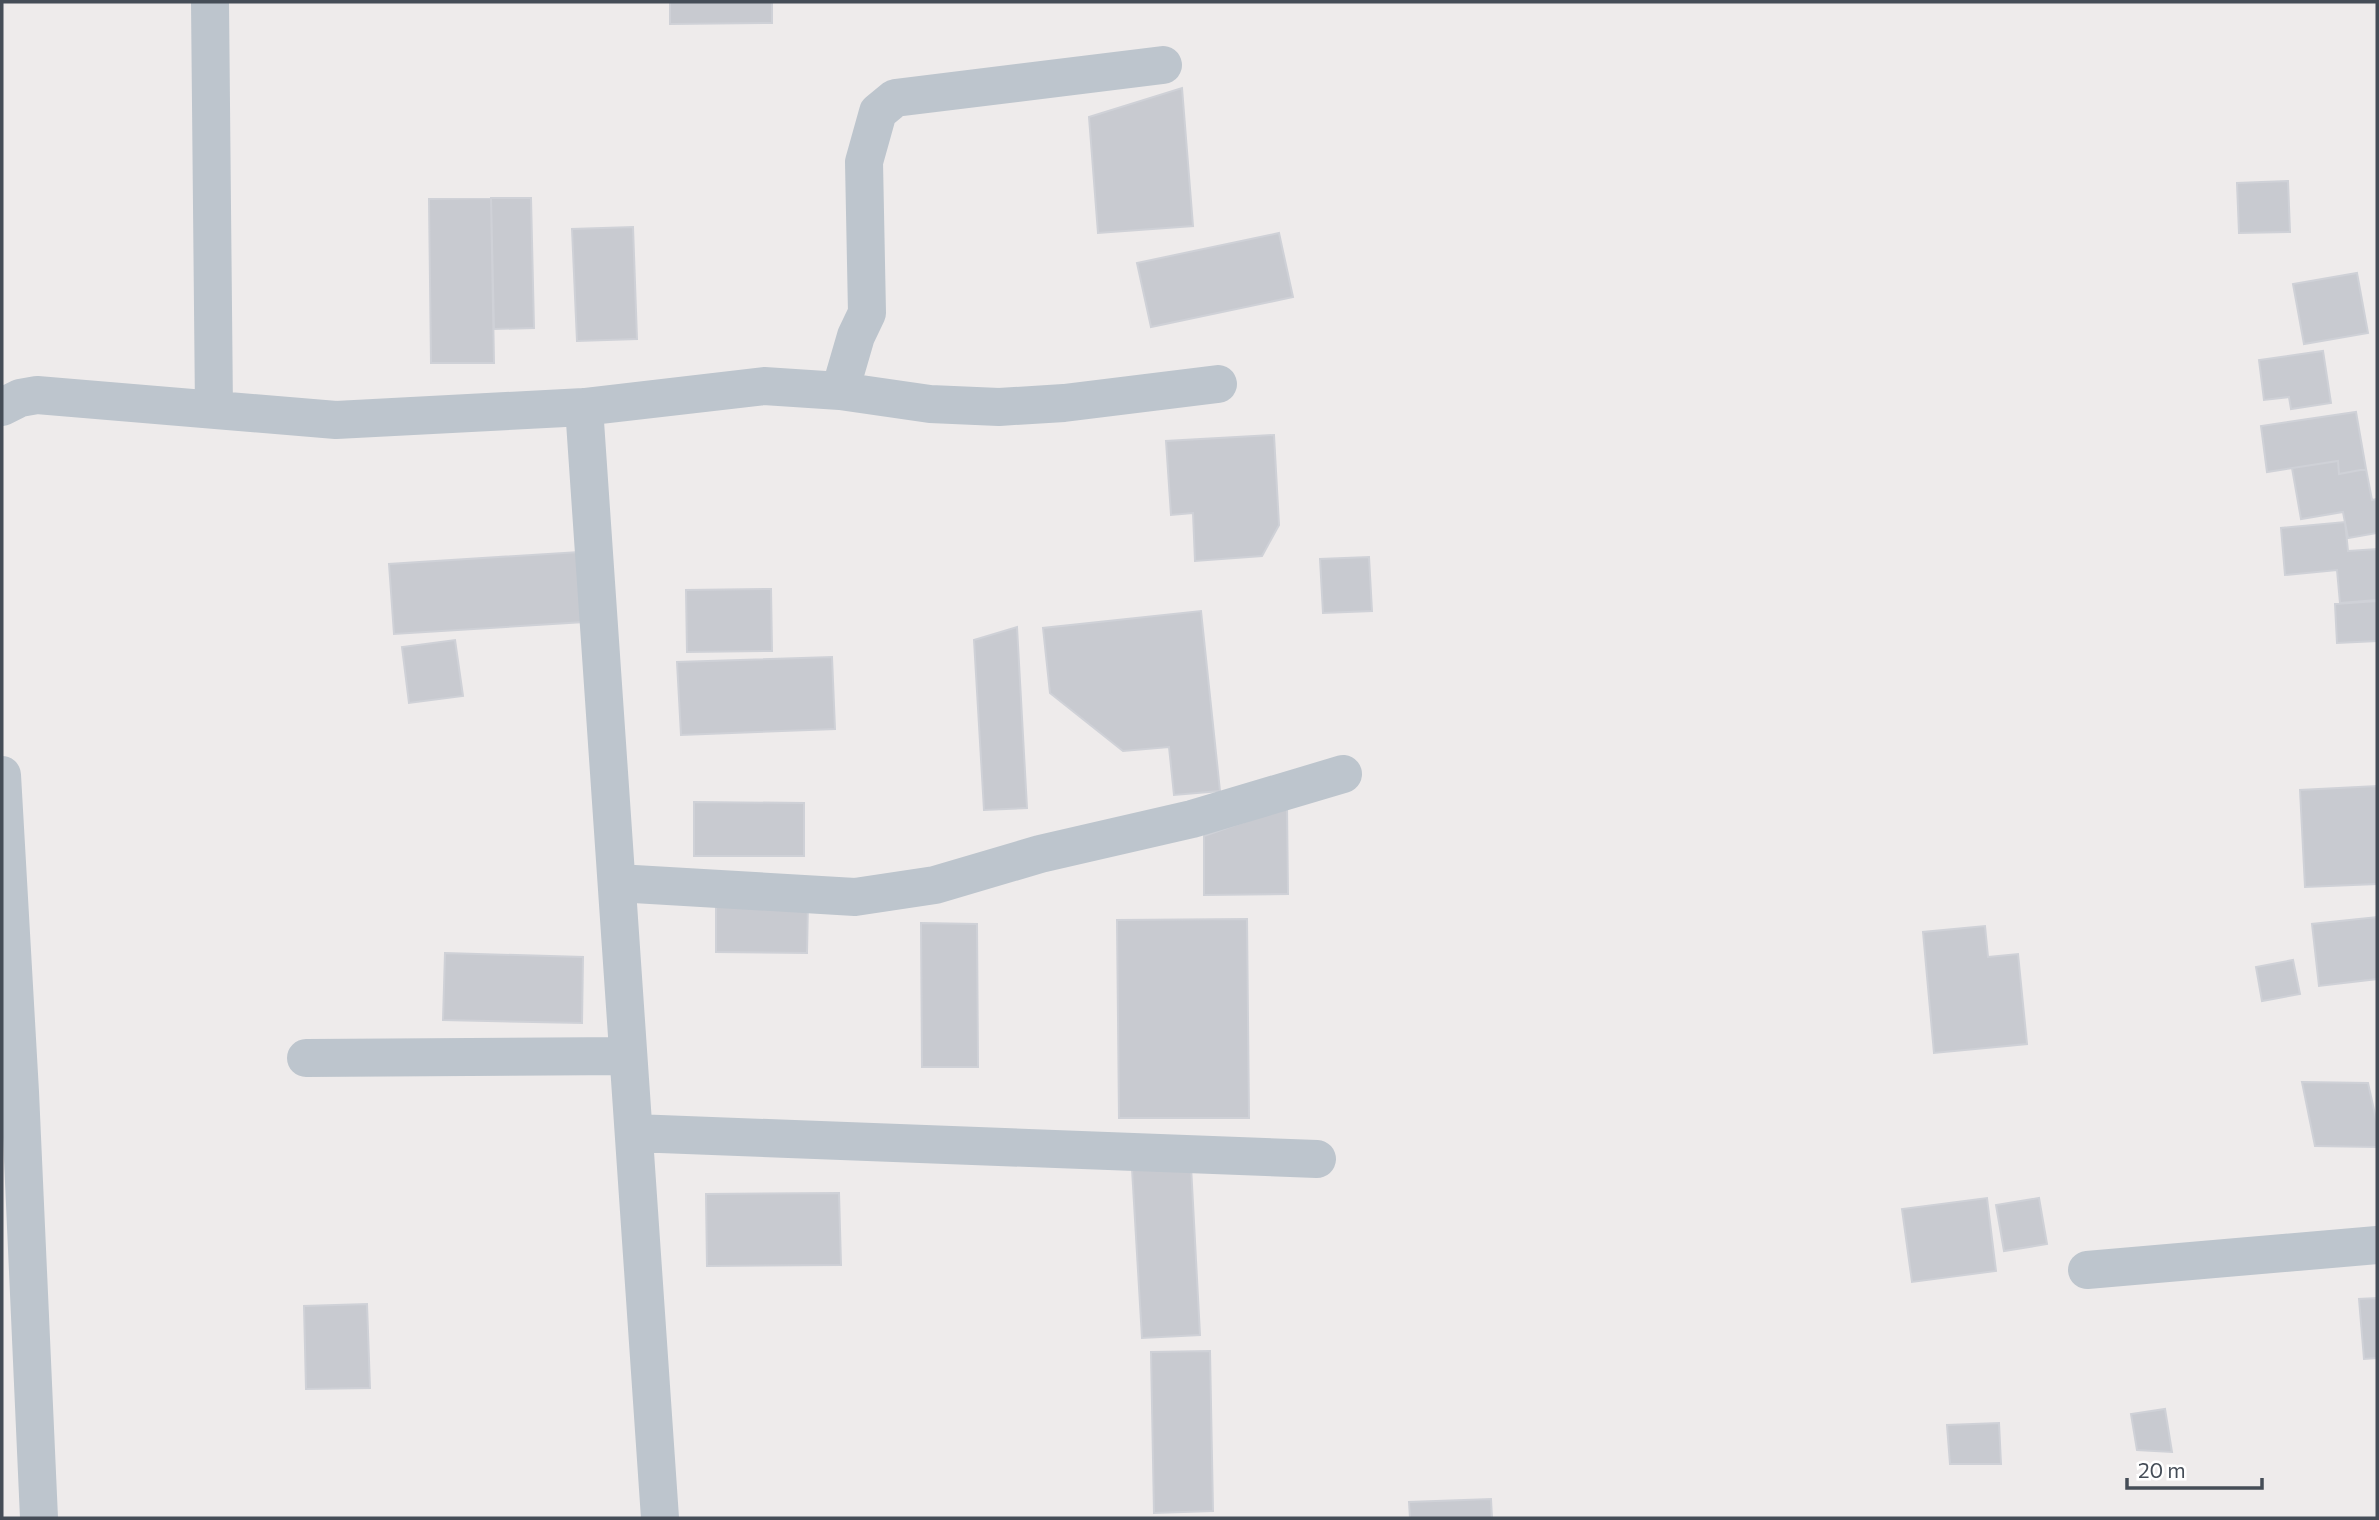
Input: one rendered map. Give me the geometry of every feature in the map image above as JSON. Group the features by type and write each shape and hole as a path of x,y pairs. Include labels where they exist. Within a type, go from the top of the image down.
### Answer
{"street":[{"path":"210,2 214,410"},
{"path":"840,391 856,336 867,313 864,162 878,112 895,98 1163,65"},
{"path":"2,407 20,398 37,396 336,419 584,407 764,386 840,391 930,404 999,407 1064,403 1218,384"},
{"path":"584,407 660,1518"},
{"path":"2,775 20,1092 38,1518"},
{"path":"617,883 855,897 934,885 1040,854 1192,820 1343,775"},
{"path":"306,1059 628,1056"},
{"path":"634,1133 1317,1159"},
{"path":"2087,1270 2377,1245"}],"building":[{"path":"670,2 772,2 772,23 670,24"},
{"path":"1182,88 1193,226 1098,233 1089,117"},
{"path":"2288,181 2290,232 2239,233 2237,183"},
{"path":"491,198 531,198 534,328 494,329"},
{"path":"491,198 494,363 431,363 429,199"},
{"path":"633,227 637,339 577,341 572,229"},
{"path":"1279,233 1293,297 1151,327 1137,263"},
{"path":"2357,273 2368,333 2304,344 2293,284"},
{"path":"2323,351 2331,403 2291,409 2289,397 2264,400 2259,360"},
{"path":"2356,412 2366,469 2339,474 2338,461 2267,472 2261,426"},
{"path":"1274,435 1279,525 1262,556 1195,561 1193,513 1171,515 1166,441"},
{"path":"2338,461 2339,474 2366,469 2372,500 2377,499 2377,533 2348,538 2343,512 2301,519 2292,468"},
{"path":"2345,522 2348,551 2377,549 2377,600 2340,603 2337,570 2285,575 2281,528"},
{"path":"579,552 584,622 394,634 389,564"},
{"path":"1369,557 1372,611 1323,613 1320,559"},
{"path":"771,589 772,651 687,652 686,590"},
{"path":"2377,601 2377,641 2337,643 2335,604"},
{"path":"1201,611 1220,791 1174,795 1169,747 1123,751 1050,693 1043,628"},
{"path":"1017,627 1027,808 984,810 974,640"},
{"path":"455,640 463,696 409,703 402,647"},
{"path":"832,657 835,729 681,735 677,662"},
{"path":"2377,786 2377,884 2305,887 2300,790"},
{"path":"694,802 804,803 804,856 694,856"},
{"path":"1287,807 1288,894 1204,895 1204,836"},
{"path":"716,900 808,902 807,953 716,952"},
{"path":"2377,917 2377,979 2319,986 2312,924"},
{"path":"1247,919 1249,1118 1119,1118 1117,920"},
{"path":"921,923 977,924 978,1067 922,1067"},
{"path":"1985,926 1988,957 2018,954 2027,1044 1934,1053 1923,932"},
{"path":"445,953 583,957 582,1023 443,1020"},
{"path":"2293,960 2300,994 2262,1001 2256,967"},
{"path":"2302,1082 2368,1083 2377,1123 2377,1147 2315,1146"},
{"path":"1191,1166 1200,1335 1142,1338 1132,1169"},
{"path":"839,1193 841,1265 707,1266 706,1194"},
{"path":"1987,1198 1996,1271 1912,1282 1902,1209"},
{"path":"2039,1198 2047,1244 2004,1251 1996,1205"},
{"path":"2377,1298 2377,1358 2364,1359 2359,1299"},
{"path":"367,1304 370,1388 306,1389 304,1306"},
{"path":"1210,1351 1213,1511 1154,1513 1151,1352"},
{"path":"2165,1409 2172,1452 2137,1450 2131,1414"},
{"path":"1999,1423 2001,1464 1950,1464 1947,1425"},
{"path":"1491,1499 1492,1518 1410,1518 1409,1502"}]}
